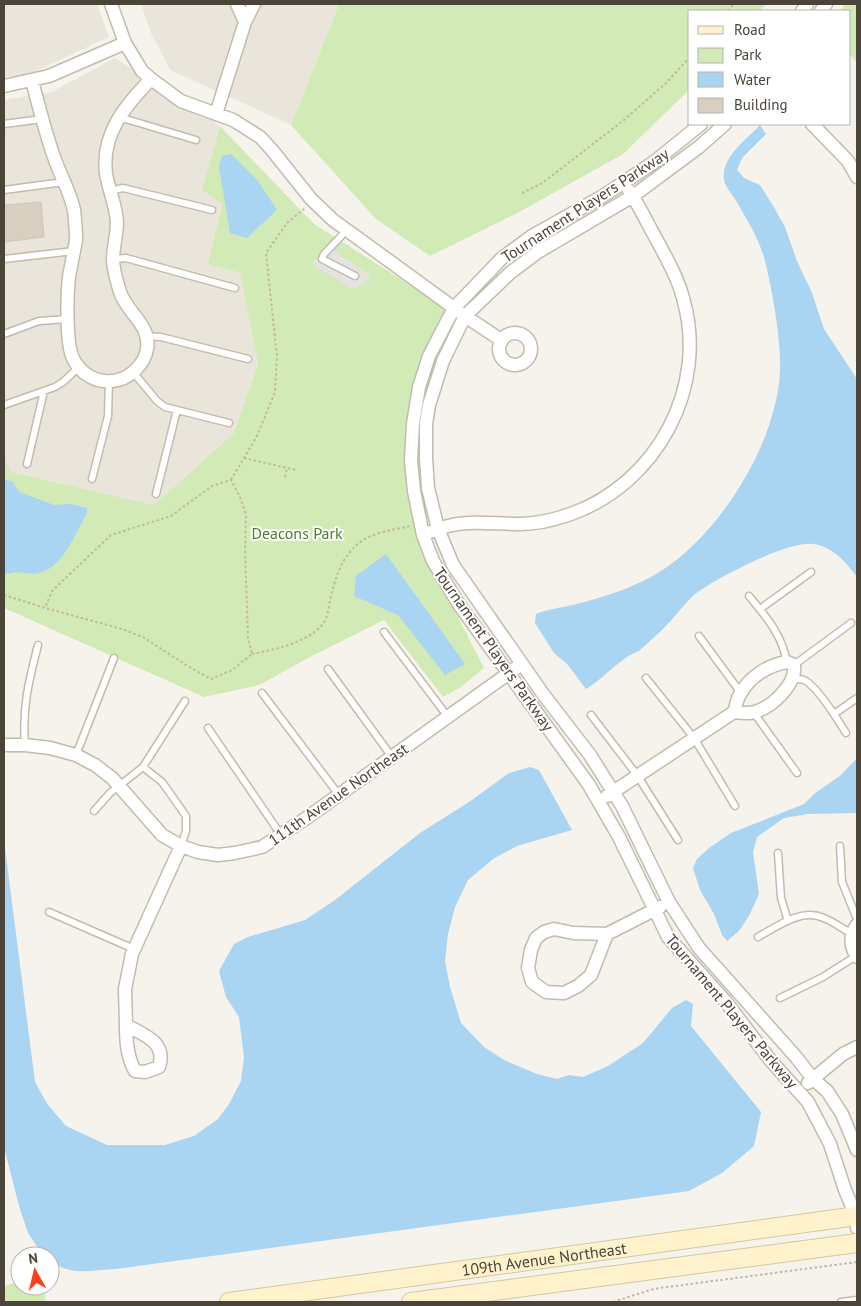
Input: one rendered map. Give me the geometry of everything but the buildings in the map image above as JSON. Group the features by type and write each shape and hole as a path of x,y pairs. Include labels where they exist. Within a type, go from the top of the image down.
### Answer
{"main road":[{"name":"109th Avenue Northeast","path":"229,1302 857,1218"},
{"name":"109th Avenue Northeast","path":"411,1302 857,1243"}],"street":[{"path":"111,4 125,43 142,71 151,79 181,101 233,120 260,137 312,200 333,220 465,316 502,340"},
{"path":"237,4 246,22"},
{"path":"216,114 246,22 254,4"},
{"path":"4,86 49,76 125,43"},
{"path":"32,81 57,165 66,182 74,215 76,237 69,277 68,319 72,355 78,368 87,375 98,380 109,381 126,378 141,363 147,349 143,327 121,295 113,259 117,223 115,206 106,172 107,149 118,117 127,104 151,79"},
{"name":"Tournament Players Parkway","path":"700,125 661,157 623,183 532,236 502,258 454,308 429,356 419,387 410,460 414,491 422,529 433,561 458,603 589,785 619,836 668,937 726,1002 771,1061 808,1102 828,1138 845,1190 857,1218"},
{"name":"Tournament Players Parkway","path":"724,125 692,153 633,196 538,252 510,272 465,316 433,388 426,424 428,488 438,529 454,565 522,664 590,755 613,792 644,849 669,902 699,948 796,1057 813,1079 827,1091 842,1114 857,1150"},
{"path":"813,125 848,161 857,177"},
{"path":"422,529 438,529 465,522 520,524 537,522 554,519 587,508 615,491 636,474 649,459 671,426 685,388 689,366 690,346 684,299 677,279 633,196 623,183"},
{"name":"111th Avenue Northeast","path":"4,745 50,748 76,755 95,765 120,786 162,835 181,846 198,852 218,855 236,854 262,847 281,835 522,664"},
{"path":"598,802 734,712 754,713 764,708 776,699 791,668 774,664 754,678 741,693 734,712"},
{"path":"126,1025 125,989 134,949 181,846"},
{"path":"607,934 591,975 578,986 564,993 546,992 532,982 528,968 531,950 536,938 544,932 554,929 573,934 607,934 669,902"},
{"path":"855,930 852,948 857,956"},
{"path":"798,1091 843,1054 857,1047"}],"lane":[{"path":"118,117 196,140"},
{"path":"4,124 42,119"},
{"path":"4,190 66,182"},
{"path":"110,191 123,188 212,210"},
{"path":"347,230 322,258 355,276"},
{"path":"4,259 74,251"},
{"path":"113,259 126,258 235,288"},
{"path":"4,334 39,322 68,319"},
{"path":"146,336 161,337 248,359"},
{"path":"4,405 63,382 78,368"},
{"path":"133,372 157,401 165,407 229,423"},
{"path":"92,478 108,416 109,381"},
{"path":"27,464 44,391"},
{"path":"156,494 177,410"},
{"path":"760,609 811,572"},
{"path":"750,596 780,636 791,668 812,686 846,733"},
{"path":"791,668 850,623"},
{"path":"384,632 448,717"},
{"path":"699,636 741,693"},
{"path":"25,745 25,698 38,644"},
{"path":"76,755 114,658"},
{"path":"328,669 392,757"},
{"path":"646,678 694,738 736,806"},
{"path":"262,693 339,795"},
{"path":"834,714 857,698"},
{"path":"94,811 120,786 144,767 184,701"},
{"path":"754,713 797,773"},
{"path":"591,715 637,775 678,840"},
{"path":"208,728 281,835"},
{"path":"144,767 162,782 186,816 186,831 181,846"},
{"path":"840,846 842,882 857,919"},
{"path":"778,853 781,898 788,921"},
{"path":"49,912 134,949"},
{"path":"758,937 800,916 813,915 855,930"},
{"path":"780,998 823,977 857,956"},
{"path":"841,1302 857,1300"}],"path":[{"path":"522,193 541,184 624,120 666,84 688,59"},
{"path":"45,608 52,591 111,535 171,516 212,486 231,480 257,436 275,392 277,357 266,253 287,223 304,209"},
{"path":"244,458 296,470"},
{"path":"286,477 287,468"},
{"path":"231,480 240,497 246,515 245,550 248,638 252,654"},
{"path":"4,595 143,636 210,679 232,670 252,654 275,650 297,641 318,629 326,619 337,573 346,557 360,543 370,537 422,529"},
{"path":"613,1302 655,1289 857,1262"}],"shaded area":[{"path":"4,4 97,4 109,37 29,74 4,77"},
{"path":"141,4 339,4 291,125 170,70 151,33"},
{"path":"115,58 220,126 202,190 222,203 208,264 240,273 258,364 234,433 154,505 11,472 4,458 4,100 52,92"},
{"path":"327,245 372,277 353,290 312,264"}],"green space":[{"path":"339,4 766,4 761,10 688,10 688,91 623,154 521,211 430,256 376,219 291,125"},
{"path":"845,4 857,4 857,63 851,56 851,10 841,10"},
{"name":"Deacons Park","path":"220,126 314,224 440,304 445,310 413,387 407,423 406,466 435,572 484,668 461,687 443,697 384,620 259,685 204,697 4,608 4,458 11,472 154,505 234,433 258,364 240,273 208,264 222,204 202,190"},
{"path":"10,1284 10,1296 45,1296 46,1302 4,1302 4,1286"}],"water":[{"path":"760,125 766,134 742,158 737,170 744,178 760,185 775,209 785,227 797,261 812,293 824,329 857,379 857,577 838,556 820,545 801,545 770,554 735,570 695,594 666,626 639,651 631,654 586,689 568,665 554,653 535,623 536,614 596,599 630,587 661,571 683,554 705,534 742,483 757,455 769,426 777,397 780,369 779,343 773,298 764,257 758,242 724,180 726,164 730,156"},
{"path":"231,154 258,181 277,210 247,238 230,233 219,167 222,156"},
{"path":"4,479 13,482 19,492 54,505 71,504 87,508 87,514 68,549 48,570 36,574 19,572 4,574"},
{"path":"386,554 465,664 445,675 398,615 354,596 356,576"},
{"path":"857,758 857,813 808,814 784,818 757,837 753,852 759,894 750,914 739,931 727,941 722,935 714,914 700,890 693,868 697,859 731,833 804,804 814,794 841,775"},
{"path":"530,767 539,770 572,830 517,846 493,859 468,880 455,907 448,934 445,961 450,987 461,1023 484,1047 504,1060 537,1074 557,1079 569,1075 583,1077 608,1066 643,1043 672,1008 686,1000 693,1004 691,1026 761,1112 754,1146 722,1173 689,1191 116,1269 73,1271 65,1269 60,1266 60,1246 37,1246 28,1233 19,1206 4,1147 4,840 35,1082 48,1105 66,1126 107,1145 165,1145 194,1136 218,1119 229,1104 241,1081 244,1057 239,1017 226,997 219,971 234,944 248,937 305,920 335,900 420,833 469,802 509,773"}]}
